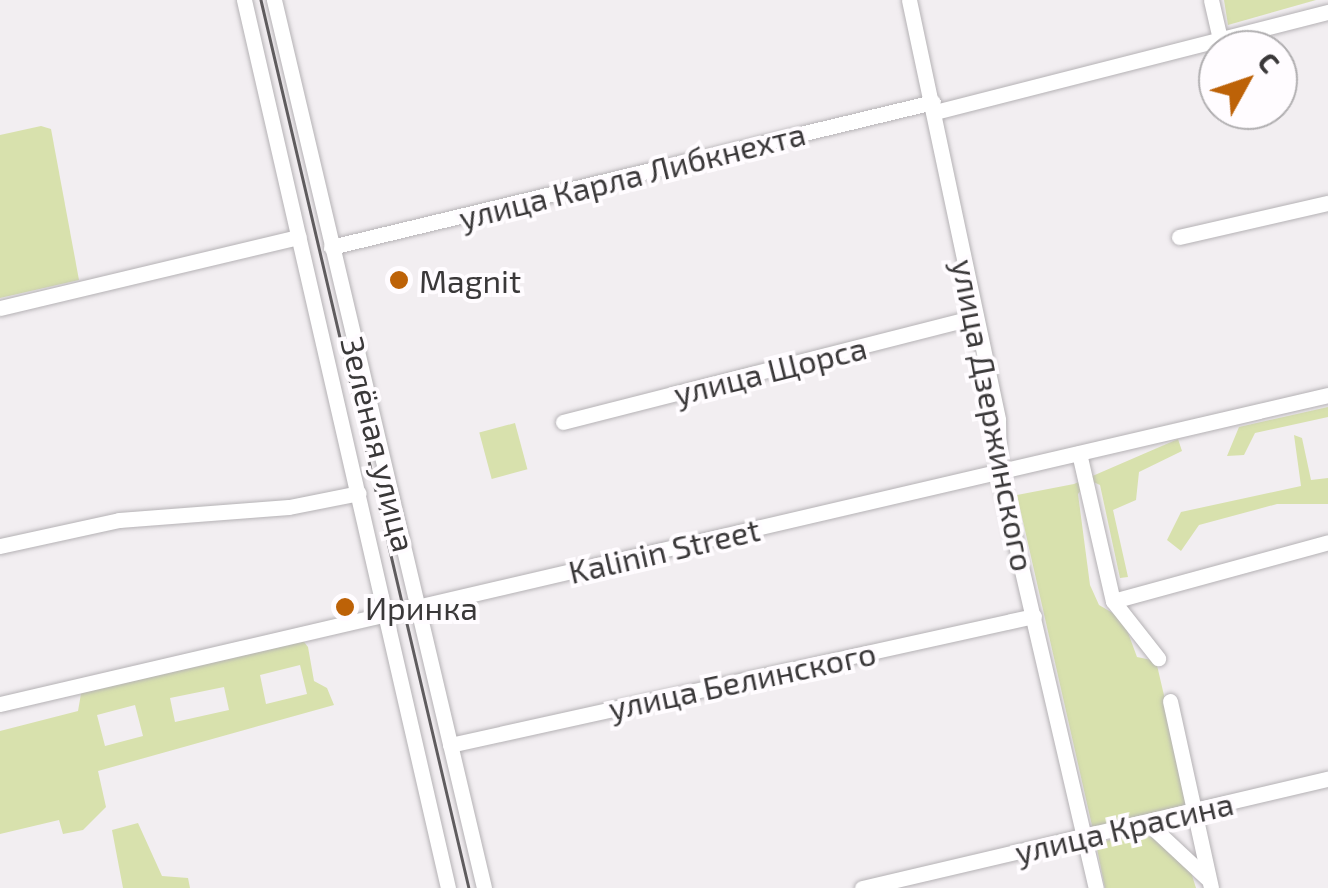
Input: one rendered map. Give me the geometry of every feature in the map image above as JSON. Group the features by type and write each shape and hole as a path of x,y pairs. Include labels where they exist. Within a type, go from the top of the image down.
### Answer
{"street":[{"name":"Зелёная улица","path":"244,0 448,888"},
{"name":"Зелёная улица","path":"274,0 484,888"},
{"name":"улица Дзержинского","path":"908,0 1002,438 999,472 1096,888"},
{"path":"1211,0 1218,30"},
{"name":"улица Карла Либкнехта","path":"1253,30 1328,12"},
{"name":"улица Карла Либкнехта","path":"331,247 1198,43"},
{"path":"1179,237 1328,203"},
{"path":"0,308 299,236"},
{"name":"улица Щорса","path":"564,422 976,317"},
{"name":"Kalinin Street","path":"0,704 385,611 1328,395"},
{"path":"1079,454 1113,601 1158,658"},
{"path":"0,546 119,520 290,508 358,493"},
{"path":"1113,601 1328,542"},
{"name":"улица Белинского","path":"450,745 1034,616"},
{"path":"1170,701 1210,884"},
{"name":"улица Красина","path":"862,888 1084,837 1150,826 1328,779"},
{"path":"1150,826 1210,884"}],"green space":[{"path":"1224,0 1316,0 1228,25"},
{"path":"41,126 51,129 79,280 0,298 0,135"},
{"path":"1328,407 1328,417 1255,433 1244,455 1227,456 1239,427"},
{"path":"515,423 527,469 492,479 479,433"},
{"path":"1294,435 1302,438 1311,480 1328,478 1328,504 1277,504 1199,525 1181,551 1167,540 1181,512 1301,486"},
{"path":"1178,439 1182,451 1139,472 1136,500 1113,510 1128,577 1120,578 1100,485 1089,480 1078,494 1090,585 1099,605 1123,619 1137,657 1156,661 1190,807 1093,830 1017,495 1074,484"},
{"path":"297,633 308,647 314,681 327,688 334,705 98,771 106,807 83,830 63,834 59,820 0,834 0,731 78,711 82,688","holes":["300,665 307,694 266,704 260,675","224,687 229,710 175,722 170,698","135,705 143,736 105,746 97,715"]},
{"path":"138,823 162,876 188,878 190,888 123,888 112,830"},
{"path":"1121,836 1148,836 1168,846 1191,872 1196,888 1105,888 1096,844"}],"tram line":[{"path":"261,0 469,888"}],"place":[{"name":"Magnit","path":"399,280"},
{"name":"Иринка","path":"345,607"}]}
